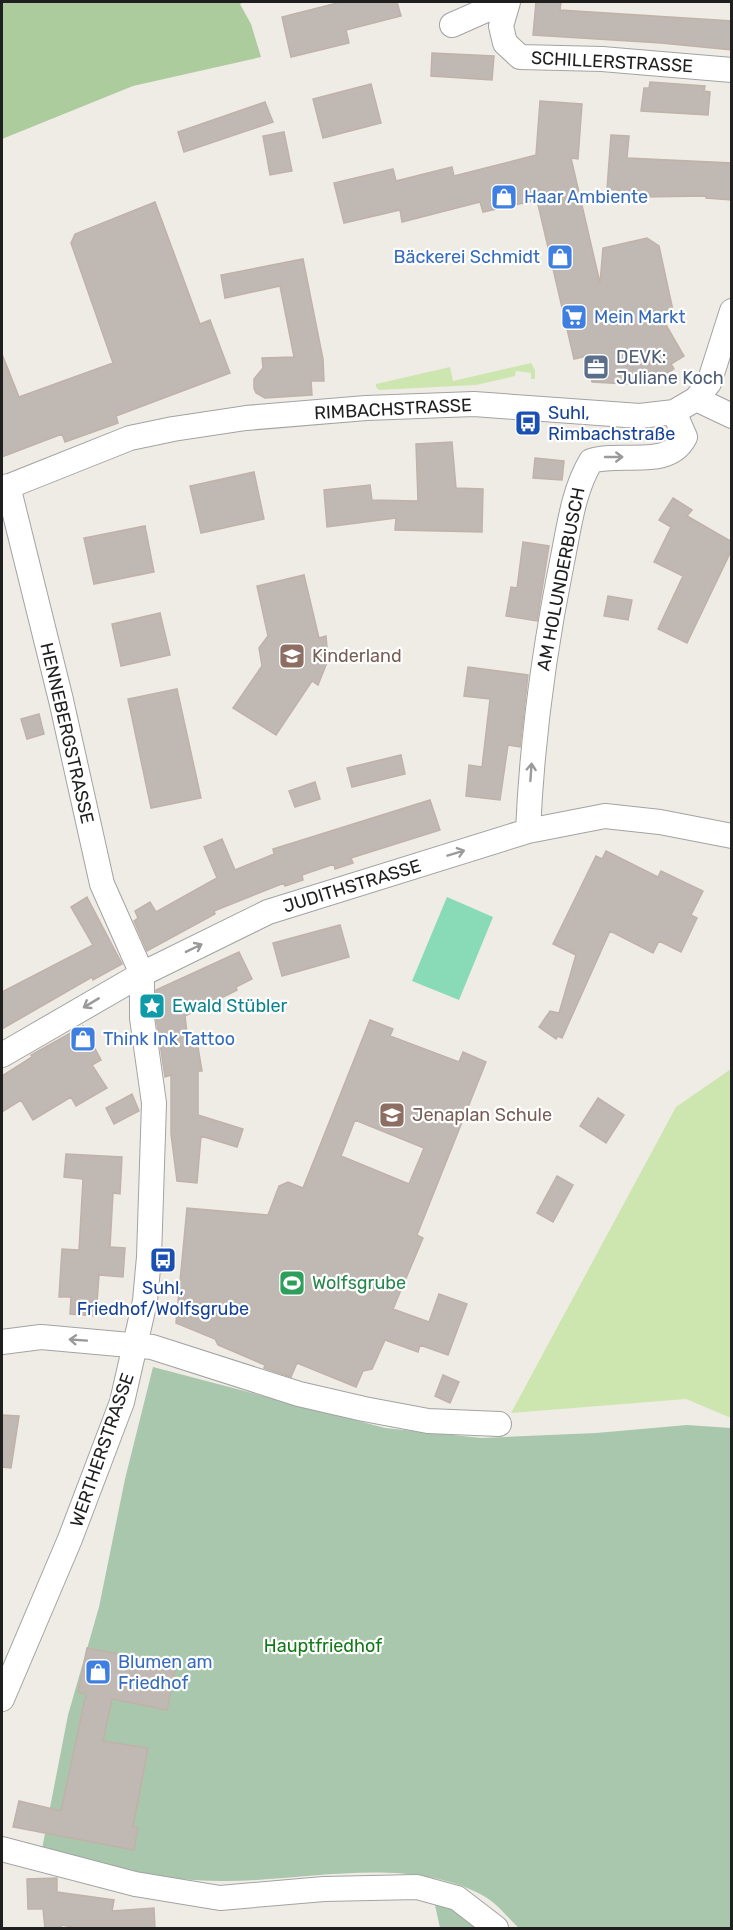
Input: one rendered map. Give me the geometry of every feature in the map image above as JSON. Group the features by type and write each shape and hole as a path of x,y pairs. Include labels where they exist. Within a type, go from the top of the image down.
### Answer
{"street":[{"path":"452,25 506,2"},
{"name":"SCHILLERSTRASSE","path":"506,2 501,26 505,43 520,57 602,59 732,69"},
{"name":"RIMBACHSTRASSE","path":"5,488 130,438 246,418 366,408 474,404 640,416 674,412 696,399 712,376 732,311"},
{"path":"696,399 732,416"},
{"name":"AM HOLUNDERBUSCH","path":"528,831 531,769 546,640 570,521 583,475 591,461 605,457 665,456 676,451 685,437 674,412"},
{"name":"HENNEBERGSTRASSE","path":"5,488 61,700 102,885 142,974"},
{"name":"JUDITHSTRASSE","path":"2,1055 142,974 268,912 528,831 605,816 660,822 732,837"},
{"name":"WERTHERSTRASSE","path":"2,1699 92,1486 122,1402 145,1301 149,1257 154,1103 142,1018 142,974"},
{"path":"2,1342 41,1337 152,1347 299,1394 364,1409 428,1421 499,1424"},
{"path":"2,1849 135,1884 220,1898 324,1889 417,1887 457,1898 496,1929"}],"green space":[{"path":"2,2 244,2 240,4 251,24 261,57 133,86 2,139"},
{"path":"531,363 535,370 535,379 531,379 531,373 516,371 515,376 476,385 379,390 376,387 376,384 450,367 453,381"},
{"path":"447,897 493,917 459,1000 412,981"},
{"path":"731,1069 731,1418 686,1399 511,1413 676,1107"},
{"name":"Hauptfriedhof","path":"153,1367 385,1428 482,1438 596,1433 687,1425 731,1428 731,1928 519,1928 482,1895 452,1883 420,1876 354,1873 253,1880 197,1880 130,1871 42,1849 68,1715 99,1607 125,1479"},
{"path":"435,1905 453,1905 482,1928 440,1928"}],"building":[{"path":"341,2 397,2 401,16 346,30 349,43 291,57 282,17"},
{"path":"536,2 561,2 560,10 732,21 732,50 533,35"},
{"path":"432,53 494,56 492,80 431,76"},
{"path":"650,82 705,86 704,91 710,92 708,115 641,111 644,88 649,88"},
{"path":"371,84 381,123 323,138 313,99"},
{"path":"540,101 582,104 578,159 571,158 600,283 603,248 647,238 659,246 674,315 662,318 684,356 671,364 674,369 646,385 592,382 587,356 574,359 537,200 483,212 480,202 402,222 400,210 344,223 334,183 393,169 396,181 452,167 454,176 536,155"},
{"path":"265,102 273,122 184,152 178,132"},
{"path":"284,132 292,171 270,175 263,136"},
{"path":"611,135 629,136 627,158 732,163 732,200 706,198 706,196 642,197 642,193 607,189"},
{"path":"155,202 200,324 210,320 230,373 116,416 118,423 65,442 62,434 2,457 2,354 19,397 113,363 71,243 75,234"},
{"path":"303,259 323,359 324,381 311,381 312,395 265,398 256,393 254,388 254,379 263,368 262,358 294,357 280,286 225,298 221,275"},
{"path":"452,442 456,488 483,489 482,532 395,530 396,518 327,527 324,490 370,485 372,500 418,501 416,444"},
{"path":"535,458 564,461 562,480 533,478"},
{"path":"254,472 264,519 201,533 190,486"},
{"path":"673,498 692,510 687,516 732,542 732,549 687,643 658,629 683,576 654,562 671,527 659,520"},
{"path":"145,526 154,572 94,584 84,538"},
{"path":"523,542 549,546 537,621 506,616 511,587 517,588"},
{"path":"304,575 319,638 326,636 328,660 318,685 312,681 276,735 233,708 262,666 259,648 268,636 257,586"},
{"path":"608,596 632,600 628,620 604,616"},
{"path":"160,613 170,655 121,666 112,624"},
{"path":"468,667 528,675 520,747 508,745 500,800 466,796 469,765 482,767 490,699 464,696"},
{"path":"177,689 201,798 151,808 128,699"},
{"path":"39,714 44,734 27,739 21,719"},
{"path":"401,755 405,774 352,787 347,768"},
{"path":"315,782 320,799 295,807 289,791"},
{"path":"430,800 440,830 351,858 353,863 335,869 334,864 302,875 303,880 285,886 284,883 214,911 215,914 147,951 134,921 138,918 135,911 150,902 156,912 217,878 204,847 222,839 235,870 274,854 273,849"},
{"path":"606,851 658,877 661,871 703,891 691,915 697,918 681,952 659,941 653,953 610,931 562,1038 558,1036 556,1039 539,1027 550,1011 559,1013 576,955 553,944 596,856 602,859"},
{"path":"87,897 122,964 93,980 92,977 2,1029 2,992 93,945 71,907"},
{"path":"340,925 349,957 282,976 273,943"},
{"path":"239,952 252,979 236,987 237,990 185,1016 188,1042 197,1041 202,1071 198,1071 198,1115 243,1129 237,1147 201,1136 197,1183 177,1181 171,1134 171,1075 165,1077 156,1017 156,990"},
{"name":"Wolfsgrube","path":"370,1020 393,1029 390,1036 459,1062 463,1052 486,1062 417,1235 423,1238 393,1309 429,1322 439,1294 467,1304 448,1355 420,1345 418,1352 385,1340 372,1369 363,1371 356,1387 297,1363 291,1377 264,1368 265,1365 218,1345 215,1339 176,1323 187,1208 268,1215 279,1186 288,1182 303,1188","holes":["355,1120 424,1148 409,1184 341,1156"]},
{"path":"83,1026 101,1060 92,1065 107,1088 76,1106 71,1097 33,1120 21,1100 2,1112 2,1076 32,1057 31,1055"},
{"path":"132,1094 139,1111 114,1124 106,1108"},
{"path":"598,1098 624,1115 606,1143 580,1126"},
{"path":"66,1154 122,1157 120,1194 113,1193 110,1247 125,1248 123,1277 99,1275 96,1316 70,1314 71,1297 59,1297 62,1249 79,1250 83,1179 64,1177"},
{"path":"557,1176 573,1185 553,1222 537,1213"},
{"path":"443,1375 459,1382 450,1403 435,1396"},
{"path":"2,1415 19,1416 11,1468 2,1467"},
{"path":"87,1648 176,1665 167,1710 112,1699 103,1741 148,1748 133,1827 138,1828 134,1850 13,1827 19,1801 61,1811 86,1694 78,1692"},
{"path":"57,1878 57,1892 114,1900 112,1911 154,1908 155,1929 85,1929 61,1925 62,1929 45,1929 43,1909 28,1909 27,1879"}],"place":[{"name":"Haar Ambiente","path":"504,197"},
{"name":"Bäckerei Schmidt","path":"560,257"},
{"name":"Mein Markt","path":"574,317"},
{"name":"DEVK: Juliane Koch","path":"596,367"},
{"name":"Suhl, Rimbachstraße","path":"528,423"},
{"name":"Kinderland","path":"292,656"},
{"name":"Ewald Stübler","path":"152,1006"},
{"name":"Think Ink Tattoo","path":"83,1039"},
{"name":"Jenaplan Schule","path":"392,1115"},
{"name":"Suhl, Friedhof/Wolfsgrube","path":"163,1260"},
{"name":"Wolfsgrube","path":"292,1283"},
{"name":"Blumen am Friedhof","path":"98,1672"}]}
